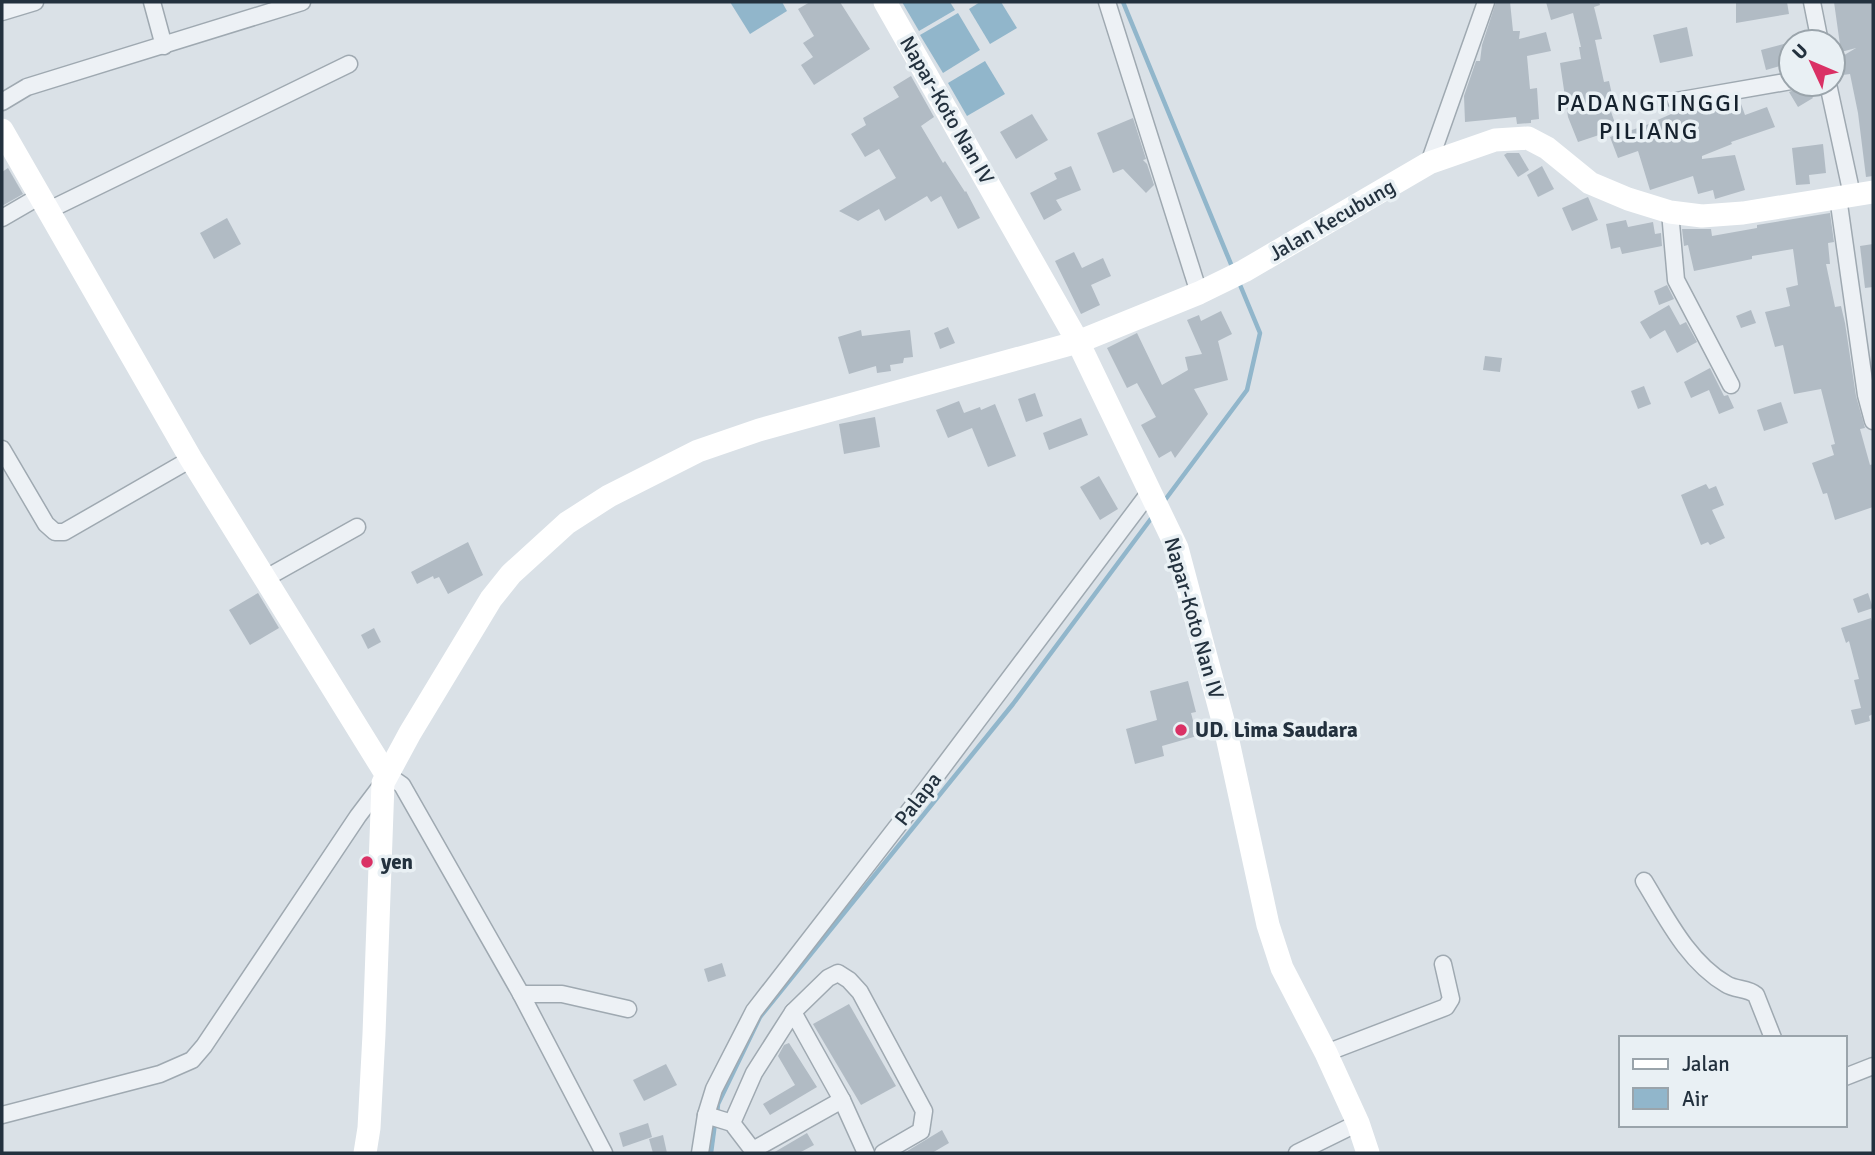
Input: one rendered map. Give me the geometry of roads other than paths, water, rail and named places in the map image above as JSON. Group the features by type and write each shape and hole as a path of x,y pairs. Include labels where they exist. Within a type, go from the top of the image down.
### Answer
{"street":[{"path":"2,12 35,2"},
{"path":"152,2 164,46"},
{"path":"2,102 27,88 302,2"},
{"name":"Napar-Koto Nan IV","path":"885,2 1078,342 1177,548 1226,732 1268,925 1282,968 1326,1053 1358,1123 1368,1153"},
{"path":"1107,2 1199,293"},
{"path":"1429,163 1486,2"},
{"path":"1812,2 1817,28"},
{"path":"2,218 45,203 349,64"},
{"path":"1676,101 1777,83"},
{"path":"1831,98 1855,195 1867,395 1873,421"},
{"path":"2,130 191,458 266,578 385,779 369,1128 365,1153"},
{"name":"Jalan Kecubung","path":"385,779 491,599 511,574 567,523 609,496 698,451 759,430 1078,342 1222,282 1429,163 1495,139 1528,138 1547,148 1590,183 1670,212 1702,216 1744,213 1855,195"},
{"path":"1670,212 1676,280 1689,310 1731,385"},
{"path":"2,449 46,524 55,532 64,532 191,458"},
{"name":"Palapa","path":"700,1153 719,1118 713,1089 754,1011 1154,502"},
{"path":"266,578 357,527"},
{"path":"385,779 402,785 521,994 604,1153"},
{"path":"2,1115 160,1074 192,1060 205,1046 385,779"},
{"path":"1644,881 1677,935 1700,964 1726,985 1751,991 1756,995 1772,1036"},
{"path":"1326,1053 1446,1007 1451,999 1443,964"},
{"path":"842,1100 754,1152 719,1118 754,1073 793,1012 828,978 838,973 860,992 924,1111 921,1132 883,1153"},
{"path":"521,994 562,994 628,1009"},
{"path":"793,1012 842,1100 866,1153"},
{"path":"1847,1076 1873,1066"},
{"path":"1297,1153 1358,1123"}],"water":[{"path":"730,2 782,2 787,11 750,34"},
{"path":"902,2 950,2 955,10 919,31"},
{"path":"980,2 1001,2 1017,28 990,44 969,9"},
{"path":"958,13 980,50 943,73 920,35"},
{"path":"985,61 1005,94 967,116 948,83"}],"waterway":[{"path":"1123,2 1233,269"},
{"path":"1162,504 1247,390 1260,333 1238,280"},
{"path":"717,1114 718,1104 760,1017 1013,704 1153,516"},
{"path":"711,1153 715,1123"}],"place":[{"name":"UD. Lima Saudara","path":"1181,730"},
{"name":"yen","path":"367,862"}],"district":[{"name":"PADANGTINGGI PILIANG","path":"1649,117"}]}
